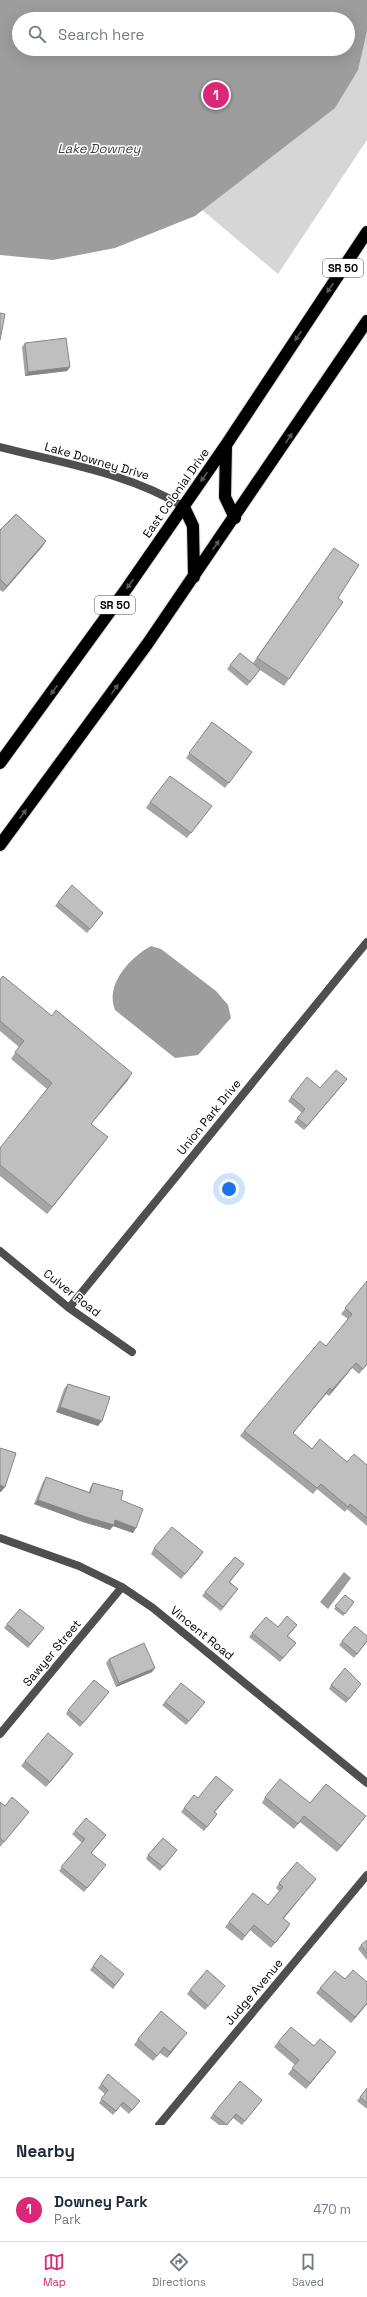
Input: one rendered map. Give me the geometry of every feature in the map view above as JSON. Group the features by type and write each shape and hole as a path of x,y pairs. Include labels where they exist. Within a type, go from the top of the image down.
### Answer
{"highway":[{"name":"East Colonial Drive","path":"0,763 184,507 367,232"},
{"path":"0,845 194,577 367,321"},
{"path":"226,445 225,497 235,518"},
{"path":"184,507 193,526 194,577"}],"street":[{"name":"Lake Downey Drive","path":"0,447 136,483 165,495 184,507"},
{"name":"Union Park Drive","path":"69,1308 367,942"},
{"name":"Culver Road","path":"0,1251 69,1308 132,1352"},
{"name":"Vincent Road","path":"0,1538 78,1566 122,1587 153,1608 367,1783"},
{"name":"Sawyer Street","path":"0,1734 122,1587"},
{"name":"Judge Avenue","path":"159,2125 367,1875"}],"shaded area":[{"path":"0,0 367,0 367,140 278,274 20,56 355,56 355,12 12,12 12,49 0,39"}],"water":[{"name":"Lake Downey","path":"0,0 367,0 367,31 358,70 335,108 195,216 115,248 53,260 0,255"},
{"path":"151,946 161,949 216,991 228,1005 231,1018 198,1055 175,1058 115,1010 113,991 121,973 127,965"},
{"path":"344,1572 351,1578 328,1609 320,1602"}],"building":[{"path":"0,313 5,314 0,340"},
{"path":"66,338 70,367 28,372 25,343"},
{"path":"16,514 46,541 7,586 0,579 0,530"},
{"path":"334,548 359,565 338,598 343,602 289,679 257,658"},
{"path":"240,653 260,669 250,682 230,665"},
{"path":"212,722 252,752 229,783 189,753"},
{"path":"170,776 212,806 191,833 150,802"},
{"path":"72,885 103,913 90,929 58,902"},
{"path":"3,976 52,1016 56,1010 132,1073 91,1124 108,1137 52,1207 0,1165 0,1148 52,1083 15,1052 24,1041 0,1021 0,980"},
{"path":"336,1070 347,1079 307,1126 297,1118 305,1109 291,1097 307,1077 320,1088"},
{"path":"367,1281 367,1364 363,1369 356,1363 332,1390 330,1388 293,1433 312,1449 320,1439 347,1462 354,1454 367,1465 367,1518 350,1504 348,1507 321,1484 317,1488 244,1431 320,1341 326,1346 352,1314 345,1308"},
{"path":"68,1384 110,1397 102,1421 60,1407"},
{"path":"0,1448 16,1453 5,1487 0,1485"},
{"path":"46,1477 90,1493 93,1483 123,1491 121,1500 143,1509 136,1528 115,1520 114,1525 86,1517 38,1500"},
{"path":"172,1527 203,1552 185,1574 154,1548"},
{"path":"235,1557 244,1564 229,1582 238,1589 223,1607 205,1592"},
{"path":"345,1595 354,1602 345,1614 335,1606"},
{"path":"20,1609 44,1628 30,1644 7,1624"},
{"path":"287,1616 297,1625 287,1636 296,1643 283,1658 252,1633 266,1617 278,1627"},
{"path":"355,1626 367,1636 367,1641 357,1654 342,1641"},
{"path":"144,1643 155,1668 119,1683 109,1659"},
{"path":"345,1668 361,1684 349,1699 331,1685"},
{"path":"94,1680 109,1692 83,1723 68,1710"},
{"path":"181,1683 205,1702 189,1721 165,1702"},
{"path":"48,1733 73,1754 50,1782 25,1761"},
{"path":"216,1776 233,1790 214,1812 217,1814 207,1827 184,1808 194,1795 198,1798"},
{"path":"280,1779 310,1803 326,1784 366,1816 341,1846 304,1816 298,1824 265,1797"},
{"path":"12,1797 29,1812 4,1842 0,1838 0,1802 5,1806"},
{"path":"86,1818 106,1835 91,1853 106,1865 87,1888 61,1867 85,1839 75,1831"},
{"path":"163,1838 177,1850 163,1867 148,1855"},
{"path":"297,1862 316,1879 283,1918 290,1924 275,1943 254,1925 245,1936 229,1922 253,1893 268,1905 283,1887 279,1883"},
{"path":"367,1940 367,1953 361,1945"},
{"path":"101,1955 124,1974 115,1985 93,1966"},
{"path":"207,1970 225,1986 208,2006 190,1990"},
{"path":"353,1970 367,1982 367,2003 355,2017 320,1988 335,1971 345,1979"},
{"path":"161,2011 187,2033 170,2052 164,2047 157,2056 138,2039"},
{"path":"291,2027 314,2046 320,2039 336,2052 310,2083 292,2068 299,2060 278,2042"},
{"path":"108,2074 140,2101 132,2110 123,2102 116,2111 101,2099 108,2090 101,2084"},
{"path":"240,2081 262,2100 245,2121 236,2114 227,2125 213,2114"},
{"path":"367,2088 367,2103 360,2097"}],"place":[{"name":"Downey Park","path":"216,95"}]}
